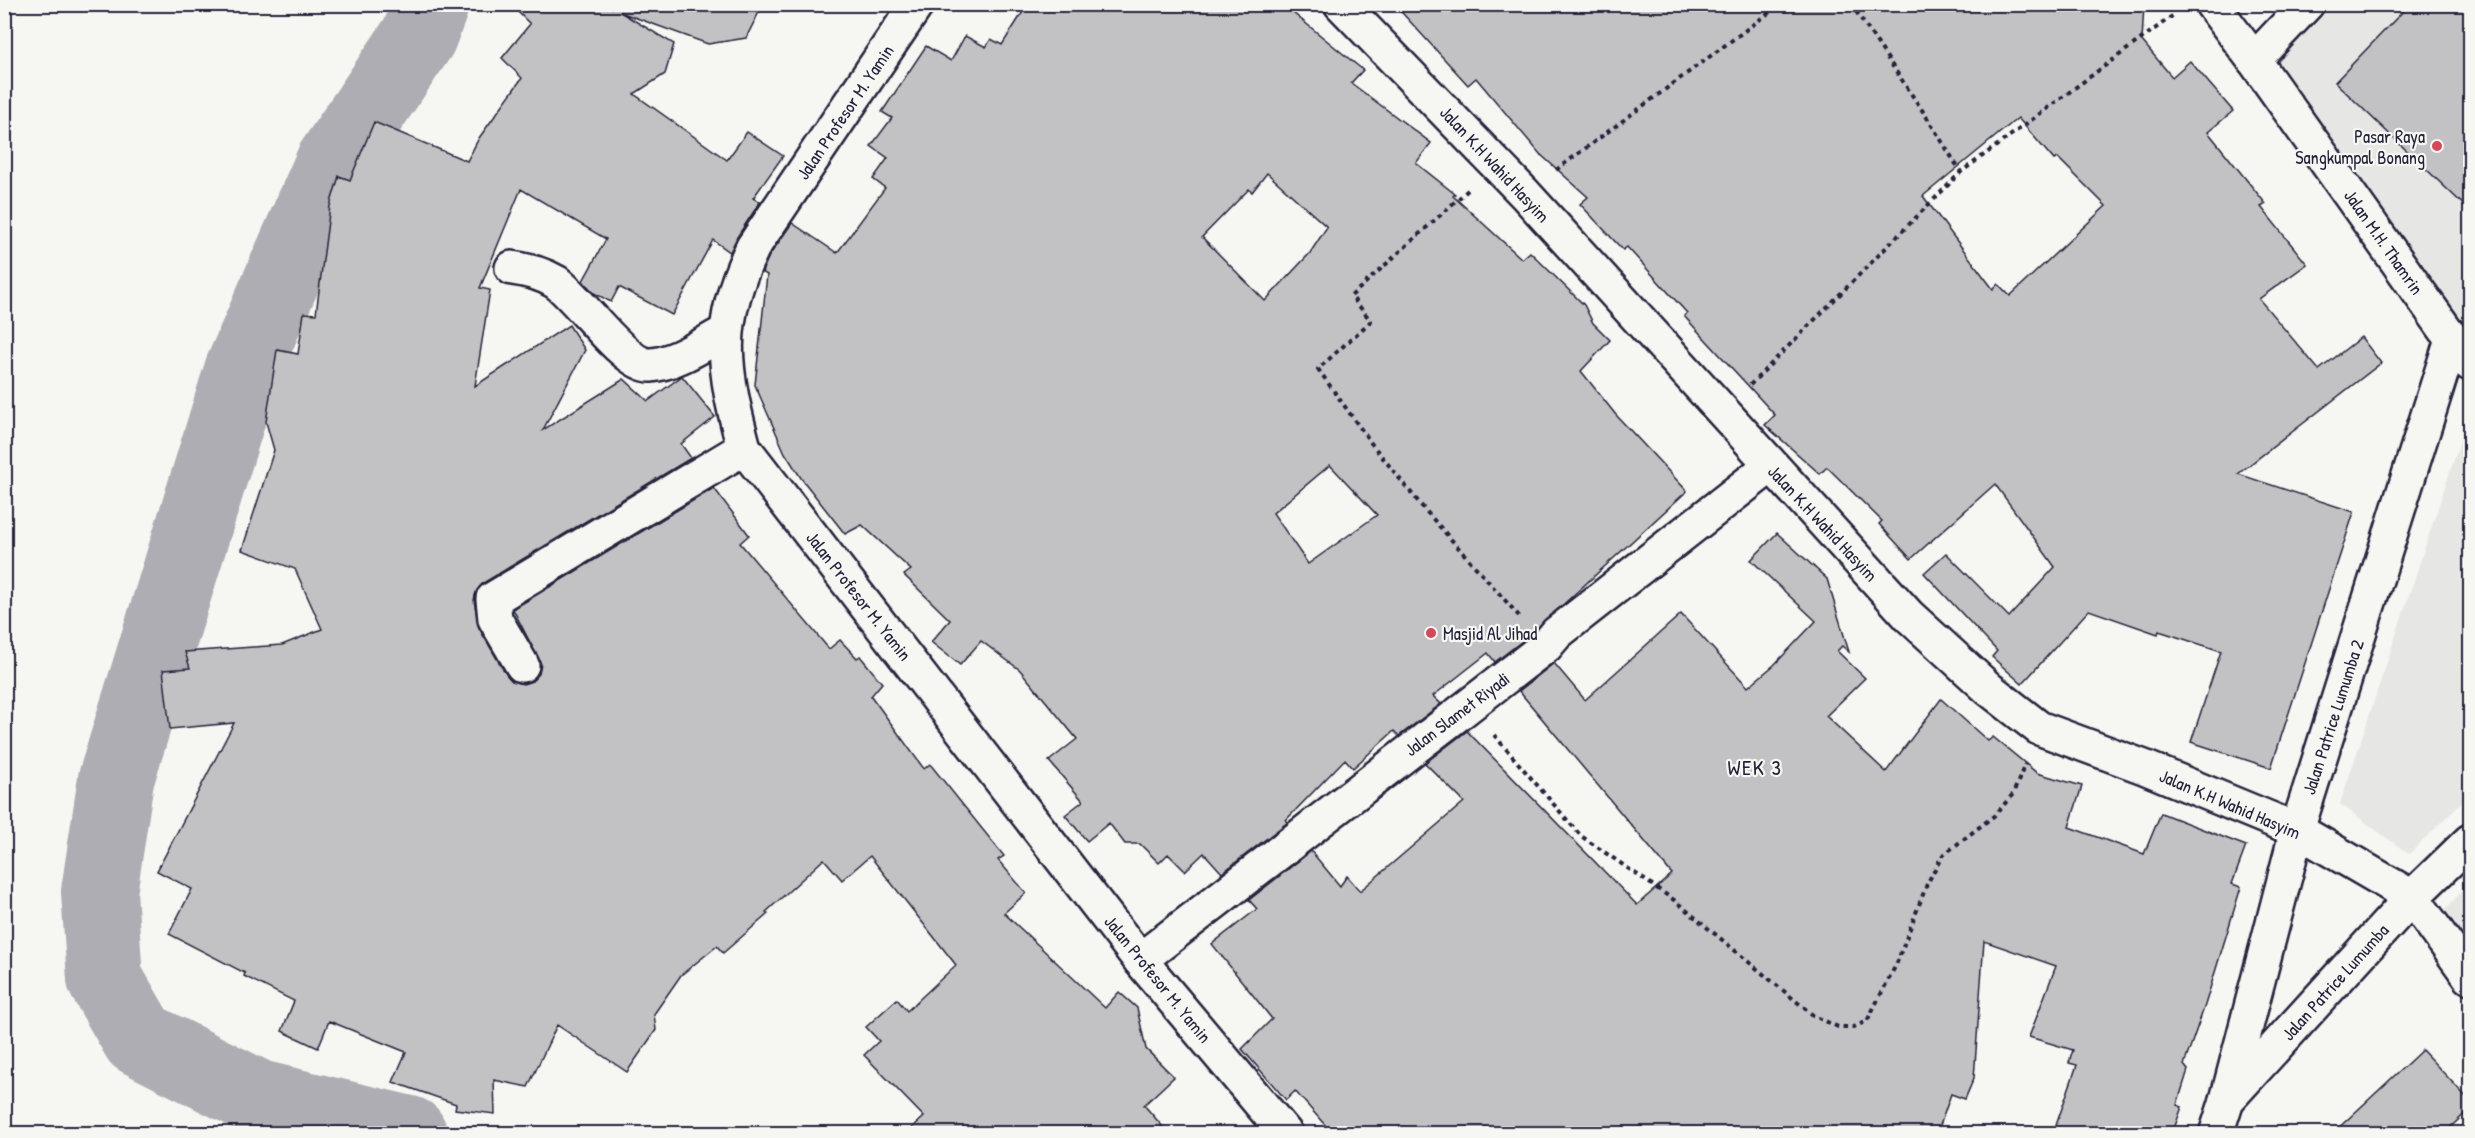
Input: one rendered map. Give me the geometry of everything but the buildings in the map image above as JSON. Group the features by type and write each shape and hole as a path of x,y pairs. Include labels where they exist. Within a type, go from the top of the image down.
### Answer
{"street":[{"name":"Jalan Profesor M. Yamin","path":"917,4 753,247 739,275 726,332 726,365 733,408 744,448 1140,960 1286,1134"},
{"name":"Jalan K.H Wahid Hasyim","path":"1341,4 1525,194 1770,466 1917,624 1989,689 2039,728 2145,767 2297,830 2412,897"},
{"name":"Jalan M.H. Thamrin","path":"2212,4 2461,351"},
{"path":"2254,60 2307,4"},
{"path":"512,268 538,274 557,283 612,340 648,366 662,364 726,332"},
{"name":"Jalan Patrice Lumumba 2","path":"2227,1100 2297,830 2461,351"},
{"path":"522,665 495,619 493,599 744,448"},
{"name":"Jalan Slamet Riyadi","path":"1140,960 1546,646 1557,633 1770,466"},
{"name":"Jalan Patrice Lumumba","path":"2216,1134 2227,1100 2412,897 2470,841"},
{"path":"2412,897 2470,977"}],"path":[{"path":"1525,194 1781,4"},
{"path":"1851,4 1961,172"},
{"path":"1723,412 1961,172 2177,12"},
{"path":"1497,164 1351,296 1371,321 1318,369 1371,443 1405,485 1546,646"},
{"path":"1467,705 1581,836 1674,900 1814,1016 1838,1027 1854,1027 1867,1022 1896,965 1927,884 1942,856 1995,815 2013,794 2039,728"}],"shaded area":[{"path":"2320,5 2470,5 2470,342 2269,56"},
{"path":"2470,411 2470,795 2409,854 2340,804"},
{"path":"2470,882 2470,957 2440,915"}],"waterway":[{"path":"409,1134 258,1098 139,1038 105,979 99,892 116,779 242,371 333,163 419,36 431,4"}],"place":[{"name":"Pasar Raya Sangkumpal Bonang","path":"2437,146"},
{"name":"Masjid Al Jihad","path":"1431,633"}],"district":[{"name":"WEK 3","path":"1755,767"}]}
